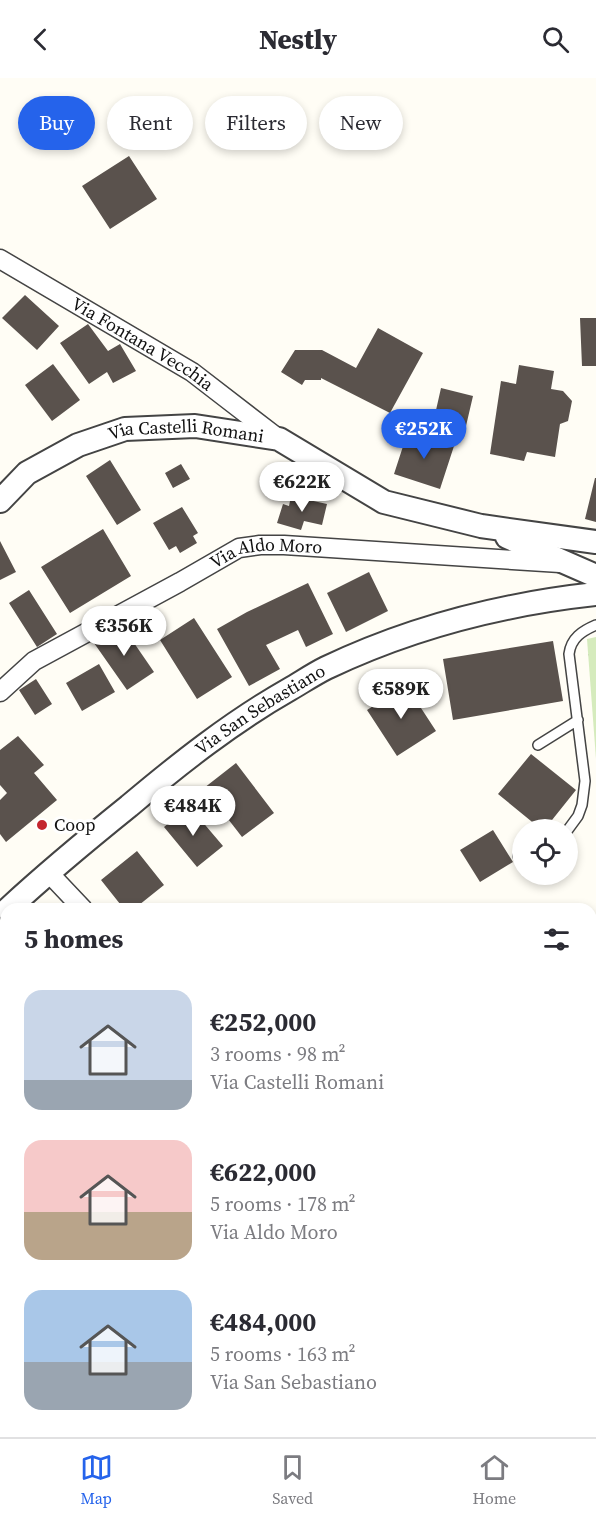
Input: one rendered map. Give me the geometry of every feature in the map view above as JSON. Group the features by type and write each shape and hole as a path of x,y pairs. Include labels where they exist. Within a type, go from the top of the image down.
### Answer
{"street":[{"name":"Via Fontana Vecchia","path":"0,259 192,372 279,439"},
{"name":"Via Castelli Romani","path":"0,501 27,473 78,446 125,429 195,426 279,439 384,502 481,526"},
{"path":"481,526 596,542"},
{"path":"481,526 596,576"},
{"name":"Via Aldo Moro","path":"0,692 34,661 239,548 284,545 570,563"},
{"path":"570,563 586,595"},
{"name":"Via San Sebastiano","path":"15,903 189,755 262,705 324,669 407,635 524,605 586,595"},
{"path":"48,873 77,903"}],"lane":[{"path":"576,819 584,794 584,764 569,654 570,647 579,634 596,625"},
{"path":"538,745 578,720"}],"green space":[{"path":"596,637 596,759 587,639"}],"building":[{"path":"129,156 157,199 110,229 82,186"},
{"path":"25,295 59,326 37,350 2,318"},
{"path":"580,318 596,318 596,366 582,366"},
{"path":"88,324 108,351 120,344 136,371 113,383 107,372 89,384 60,343"},
{"path":"378,328 423,353 390,413 321,378 321,380 305,380 302,385 281,372 295,350 322,350 356,368"},
{"path":"53,364 80,400 52,421 25,385"},
{"path":"519,365 554,371 551,389 563,391 572,401 568,421 560,424 555,457 527,452 524,461 490,454 501,381 516,384"},
{"path":"441,388 473,396 466,426 434,419"},
{"path":"408,431 454,446 440,489 394,474"},
{"path":"110,460 141,510 117,525 86,476"},
{"path":"181,464 190,479 173,488 165,473"},
{"path":"596,478 596,522 585,519"},
{"path":"291,496 327,504 322,525 304,521 301,530 277,523 283,504 289,506"},
{"path":"182,507 198,533 193,536 197,543 180,553 176,546 169,550 153,523"},
{"path":"103,529 131,576 70,613 41,567"},
{"path":"0,541 16,572 0,580"},
{"path":"369,572 388,611 346,632 327,593"},
{"path":"308,583 333,634 306,647 298,630 266,645 280,669 249,686 217,629"},
{"path":"29,590 57,634 37,647 9,603"},
{"path":"194,618 232,677 197,699 160,640"},
{"path":"121,624 154,672 127,690 94,643"},
{"path":"553,641 563,701 453,720 443,659"},
{"path":"99,664 115,692 82,711 66,683"},
{"path":"36,679 52,704 35,715 19,690"},
{"path":"406,685 436,731 397,756 367,710"},
{"path":"18,736 44,765 34,773 57,800 6,842 0,834 0,800 7,793 0,785 0,750"},
{"path":"531,754 576,790 553,819 529,819 498,794"},
{"path":"236,763 274,813 242,837 204,788"},
{"path":"189,806 223,846 197,867 164,827"},
{"path":"493,830 512,863 480,882 460,850"},
{"path":"137,851 164,885 142,903 119,903 101,880"}],"place":[{"name":"Coop","path":"42,825"}]}
